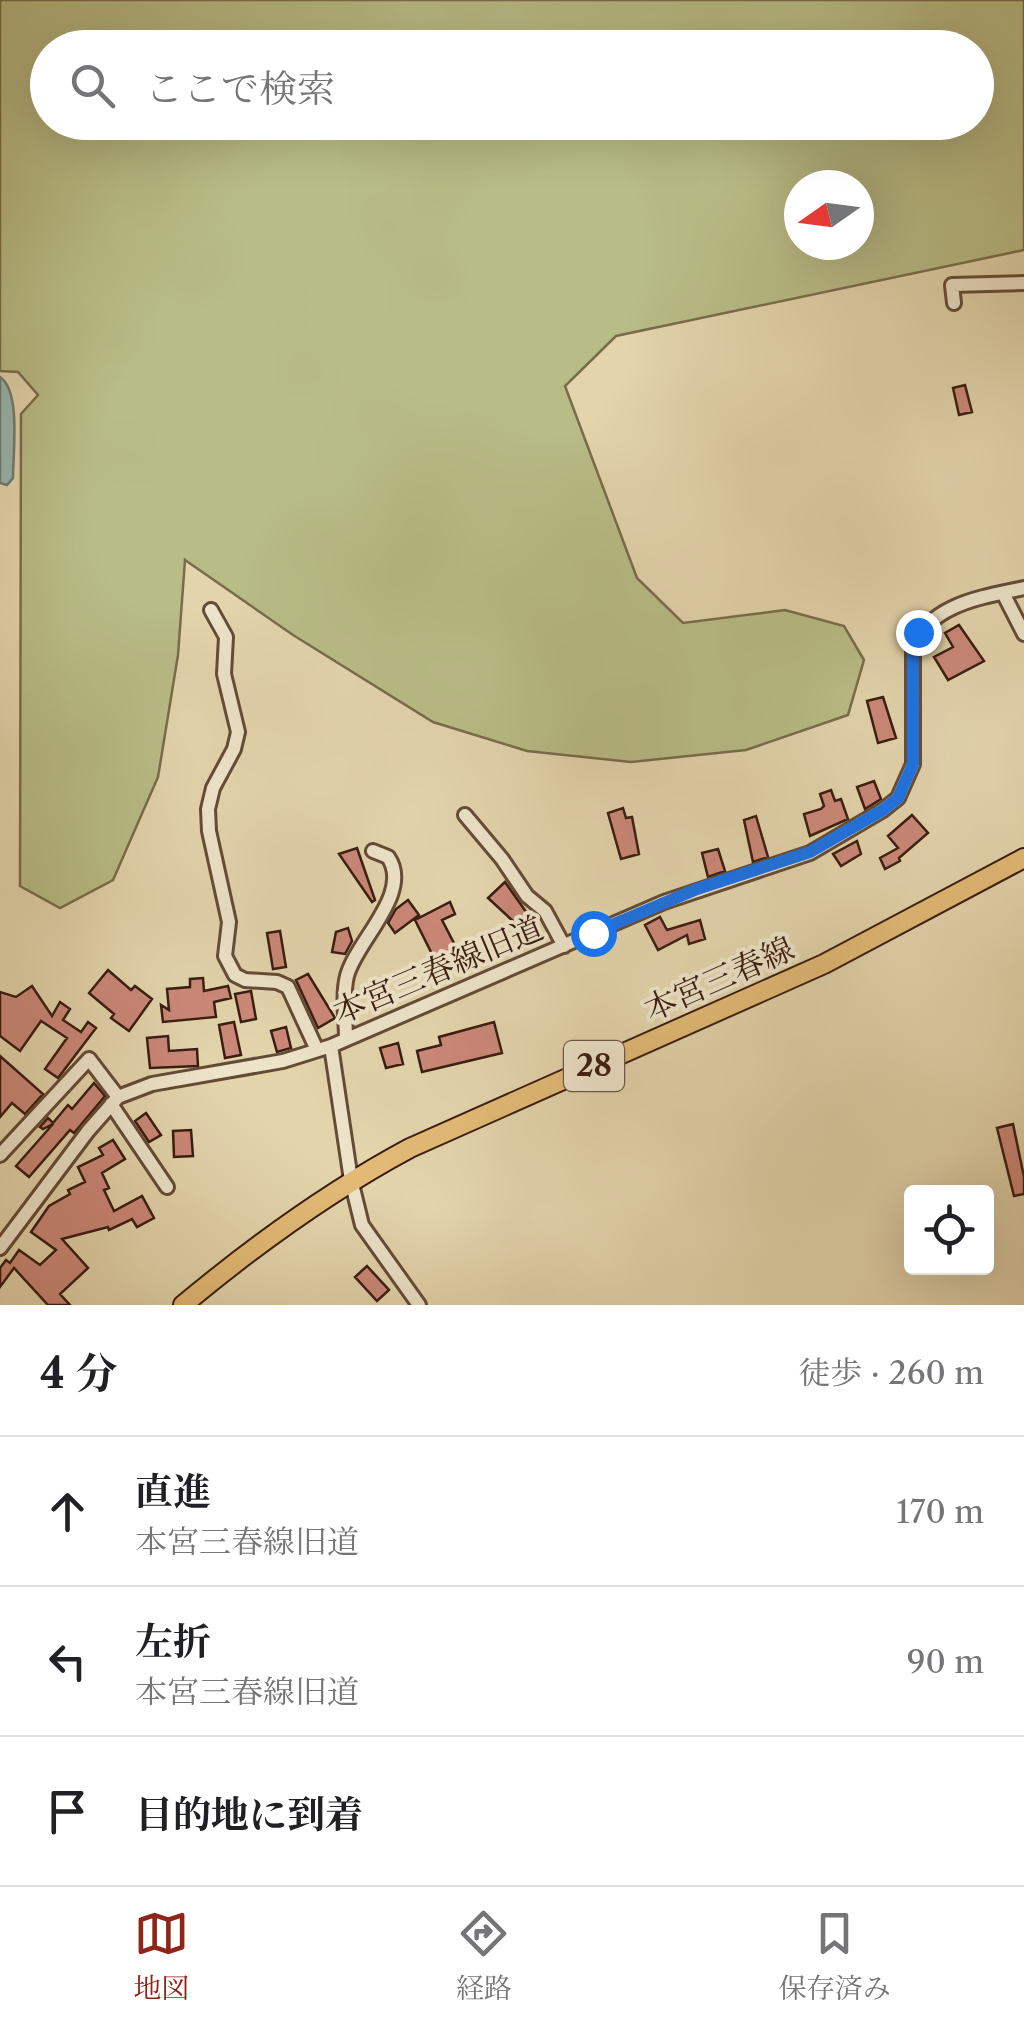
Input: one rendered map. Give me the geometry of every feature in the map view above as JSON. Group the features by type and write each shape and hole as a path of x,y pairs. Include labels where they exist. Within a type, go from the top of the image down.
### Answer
{"main road":[{"name":"本宮三春線","path":"184,1305 288,1222 351,1180 476,1117 824,964 1024,858"}],"street":[{"path":"954,303 952,285 1024,283"},
{"name":"本宮三春線旧道","path":"115,1101 152,1084 283,1061 324,1048 697,889 810,852 898,798 913,764 913,649 918,632 946,611 1024,588"},
{"path":"1004,593 1024,634"},
{"path":"211,610 226,637 224,674 238,732 234,748 212,788 208,809 209,831 229,922 225,956 235,975 288,987 324,1048 362,1225 419,1305"},
{"path":"465,815 528,896 545,911 564,946"},
{"path":"346,1039 348,972 390,897 396,878 388,856 372,851"},
{"path":"0,1155 89,1059 167,1187"},
{"path":"0,1248 115,1101"}],"green space":[{"path":"0,0 1024,0 1024,250 616,336 565,386 637,578 683,623 785,610 844,626 864,660 848,715 746,750 631,762 527,751 433,722 293,635 185,560 178,655 158,777 113,880 60,908 20,886 21,414 38,395 18,372 0,371"}],"water":[{"path":"0,377 11,395 14,423 13,478 7,485 0,483"}],"building":[{"path":"965,385 972,412 959,415 953,388"},
{"path":"959,625 984,661 948,680 934,657 953,647 945,633"},
{"path":"883,697 896,738 878,743 867,701"},
{"path":"874,781 881,799 865,809 857,787"},
{"path":"831,790 835,801 841,799 848,819 810,836 804,814 821,809 824,806 820,794"},
{"path":"623,808 626,818 632,817 639,854 621,859 608,813"},
{"path":"912,815 928,833 900,861 885,869 880,858 898,848 888,836"},
{"path":"756,816 768,857 753,862 744,820"},
{"path":"857,841 861,854 841,866 833,854"},
{"path":"357,848 375,900 372,902 339,854"},
{"path":"718,849 725,871 708,877 702,853"},
{"path":"505,882 541,933 531,940 517,919 514,922 488,898"},
{"path":"408,900 419,915 395,933 388,923 396,909"},
{"path":"450,902 455,914 442,920 456,947 434,958 415,920"},
{"path":"660,917 667,930 700,920 705,939 689,944 687,935 658,950 645,925"},
{"path":"348,928 352,941 345,954 332,952 336,932"},
{"path":"280,931 286,967 273,969 267,933"},
{"path":"471,939 482,958 469,965 458,946"},
{"path":"108,970 131,990 135,986 152,999 129,1031 89,993"},
{"path":"308,974 335,1018 318,1028 296,980"},
{"path":"203,978 204,991 228,986 231,998 214,1002 216,1017 163,1022 161,1005 169,1010 167,989 190,987 190,979"},
{"path":"32,986 52,1016 60,1002 70,1009 63,1020 81,1032 88,1022 96,1028 58,1078 45,1069 67,1038 41,1021 20,1051 0,1036 0,992 16,997"},
{"path":"251,991 256,1019 241,1022 235,994"},
{"path":"234,1022 241,1055 225,1058 219,1025"},
{"path":"494,1022 502,1053 422,1072 417,1051 441,1045 439,1037"},
{"path":"286,1027 291,1048 277,1052 271,1031"},
{"path":"168,1036 169,1051 197,1049 198,1066 150,1068 147,1038"},
{"path":"398,1043 403,1064 386,1068 380,1048"},
{"path":"0,1056 43,1094 25,1114 12,1103 0,1117"},
{"path":"94,1083 105,1096 29,1177 16,1166 53,1124 40,1127 48,1118 53,1123 68,1105 72,1109"},
{"path":"146,1113 161,1135 149,1142 135,1121"},
{"path":"1013,1124 1024,1177 1024,1194 1014,1196 997,1128"},
{"path":"191,1130 193,1156 174,1157 173,1131"},
{"path":"113,1140 125,1159 102,1173 109,1188 104,1190 114,1211 142,1196 154,1218 137,1227 132,1219 109,1230 108,1227 62,1239 88,1268 60,1294 70,1305 48,1305 14,1268 0,1287 0,1268 6,1260 10,1263 19,1250 40,1265 56,1250 31,1232 49,1206 85,1182 78,1167 103,1155 99,1148"},
{"path":"367,1266 389,1290 377,1301 355,1277"}],"route":[{"path":"593,933 697,889 810,852 898,798 913,764 912,670 918,632"}]}
